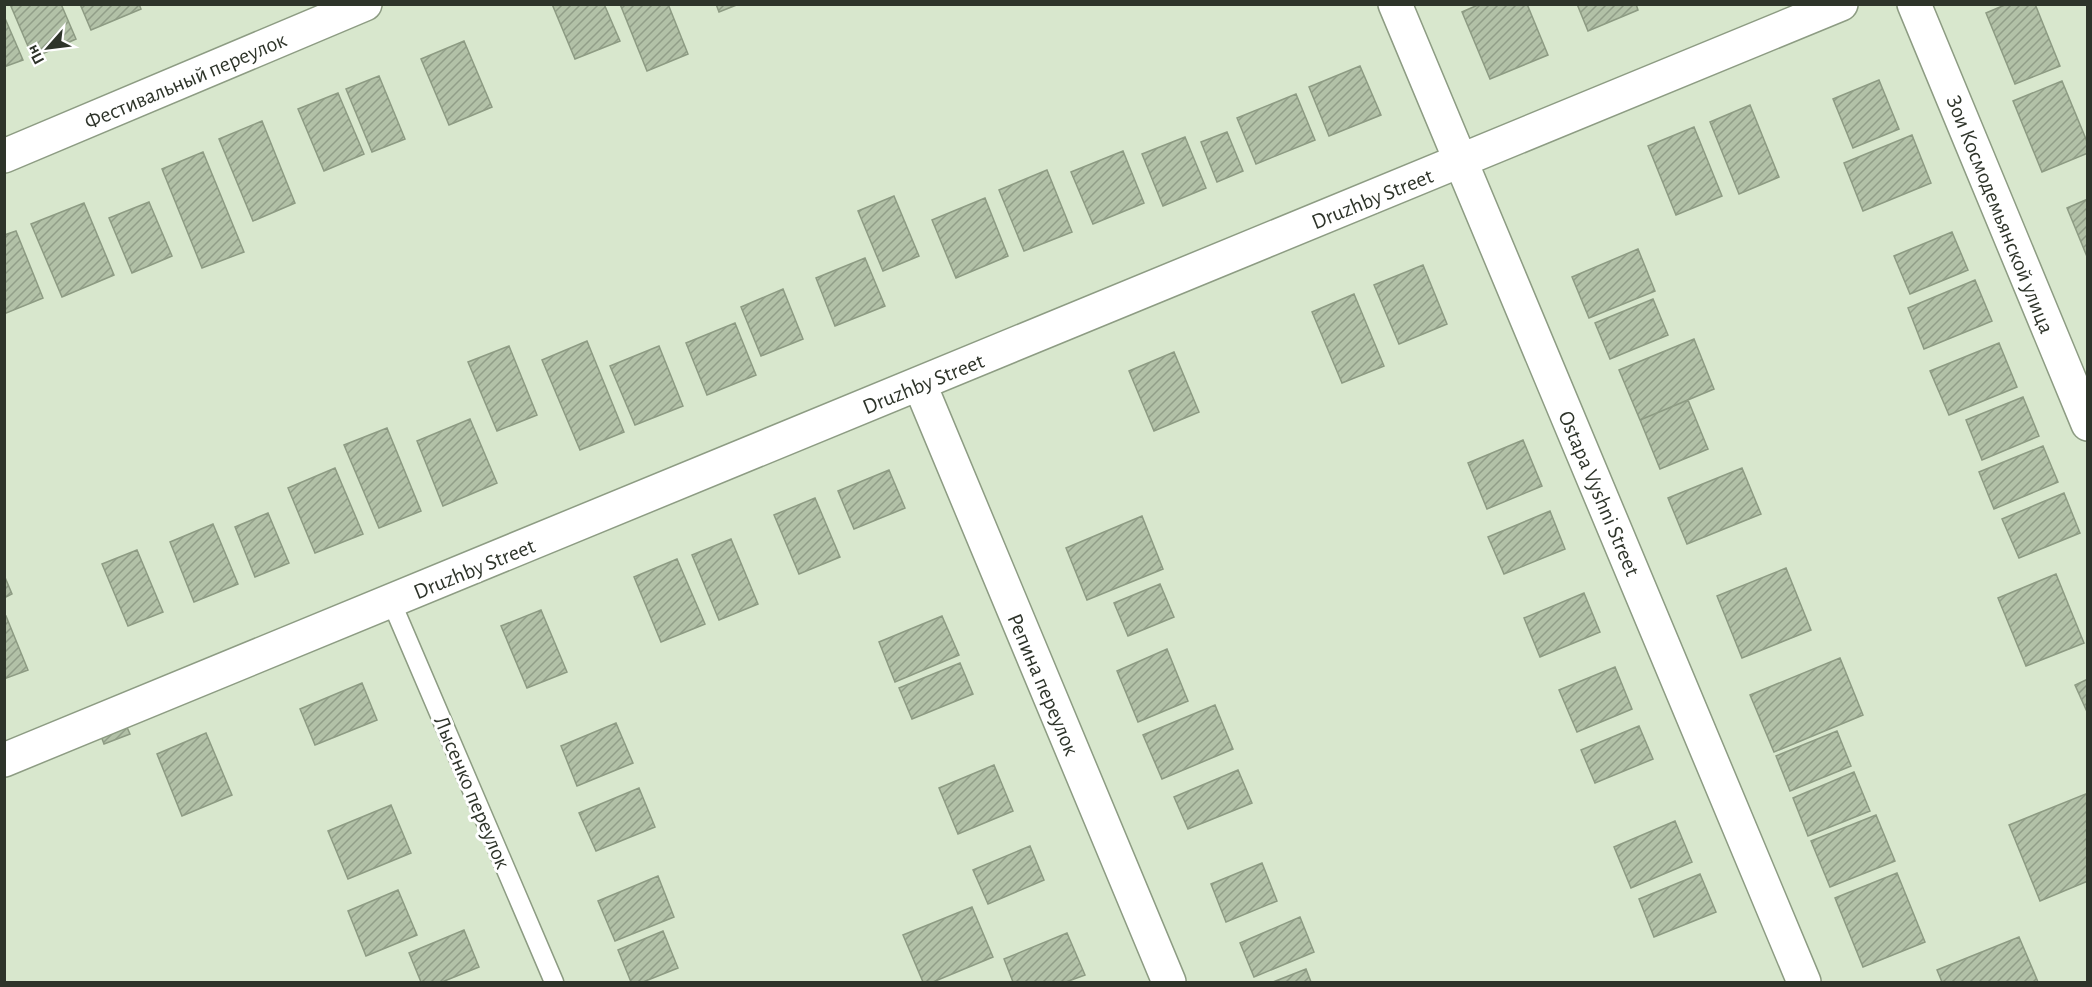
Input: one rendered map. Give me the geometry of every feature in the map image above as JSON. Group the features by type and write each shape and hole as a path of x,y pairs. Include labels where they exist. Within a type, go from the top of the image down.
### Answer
{"street":[{"name":"Фестивальный переулок","path":"4,156 365,4"},
{"name":"Ostapa Vyshni Street","path":"1395,4 1804,982"},
{"name":"Druzhby Street","path":"4,760 920,385 1841,4"},
{"name":"Зои Космодемьянской улица","path":"1914,4 2088,424"},
{"name":"Репина переулок","path":"920,385 1169,982"}],"lane":[{"name":"Лысенко переулок","path":"391,601 554,982"}],"building":[{"path":"10,4 61,4 76,39 33,58"},
{"path":"80,4 139,4 141,9 91,30"},
{"path":"552,4 604,4 620,41 575,59"},
{"path":"620,4 668,4 688,54 647,71"},
{"path":"716,4 739,4 719,12"},
{"path":"1480,4 1527,4 1548,55 1490,79 1462,12"},
{"path":"1577,4 1636,4 1638,10 1588,31"},
{"path":"2007,4 2035,4 2060,66 2015,84 1986,13"},
{"path":"4,16 23,60 4,67"},
{"path":"464,41 492,107 449,125 421,59"},
{"path":"1360,66 1381,115 1329,136 1309,87"},
{"path":"379,76 405,139 372,152 346,89"},
{"path":"1879,80 1899,129 1853,148 1833,99"},
{"path":"2062,81 2088,144 2088,153 2042,172 2013,101"},
{"path":"338,93 364,154 324,171 298,109"},
{"path":"1296,94 1315,140 1256,164 1237,118"},
{"path":"1750,105 1779,177 1739,194 1710,122"},
{"path":"262,121 295,203 253,221 219,139"},
{"path":"1694,127 1722,196 1676,215 1648,146"},
{"path":"1227,132 1243,171 1217,182 1201,142"},
{"path":"1912,135 1931,183 1863,211 1844,163"},
{"path":"1185,137 1206,188 1163,206 1142,154"},
{"path":"1123,151 1144,203 1093,224 1071,172"},
{"path":"203,152 244,252 202,268 162,169"},
{"path":"1047,170 1072,232 1024,251 999,190"},
{"path":"894,196 919,256 883,271 858,211"},
{"path":"985,198 1008,256 956,278 932,220"},
{"path":"2088,199 2088,259 2067,208"},
{"path":"149,202 172,256 132,273 109,218"},
{"path":"84,203 114,275 62,297 31,224"},
{"path":"16,231 43,298 4,314 4,235"},
{"path":"1952,232 1968,270 1910,294 1894,256"},
{"path":"1638,249 1655,291 1589,318 1572,277"},
{"path":"865,258 885,306 835,326 816,278"},
{"path":"1423,265 1447,324 1399,344 1374,285"},
{"path":"1975,280 1992,321 1924,349 1908,308"},
{"path":"783,289 803,339 761,356 741,307"},
{"path":"1354,294 1384,366 1342,383 1312,312"},
{"path":"1653,299 1668,335 1610,359 1595,323"},
{"path":"735,323 756,375 707,395 686,343"},
{"path":"1694,339 1714,389 1640,420 1619,370"},
{"path":"587,341 624,432 580,450 542,360"},
{"path":"1999,343 2017,387 1949,415 1930,371"},
{"path":"509,346 537,415 497,431 468,362"},
{"path":"659,346 683,406 635,425 610,366"},
{"path":"1174,352 1199,412 1154,431 1129,371"},
{"path":"2023,397 2039,436 1982,460 1966,420"},
{"path":"1688,400 1708,449 1660,469 1640,420"},
{"path":"470,419 497,483 443,506 417,441"},
{"path":"387,428 421,511 379,528 344,445"},
{"path":"1523,440 1542,486 1487,509 1468,463"},
{"path":"2043,446 2058,482 1994,509 1979,472"},
{"path":"335,468 363,534 315,553 288,488"},
{"path":"1742,468 1761,514 1687,544 1668,498"},
{"path":"889,470 905,508 854,529 838,491"},
{"path":"2064,493 2080,533 2019,558 2002,519"},
{"path":"815,498 840,557 799,574 774,515"},
{"path":"1550,511 1565,549 1504,574 1488,537"},
{"path":"268,513 289,563 255,577 235,527"},
{"path":"1142,516 1163,569 1087,600 1066,548"},
{"path":"213,524 238,584 194,602 170,542"},
{"path":"731,539 758,604 719,620 692,555"},
{"path":"137,550 163,612 128,626 102,564"},
{"path":"677,559 705,624 661,642 634,577"},
{"path":"1786,568 1811,630 1742,658 1717,596"},
{"path":"2056,574 2084,643 2026,666 1998,598"},
{"path":"4,575 12,594 4,598"},
{"path":"1160,584 1174,617 1128,636 1114,603"},
{"path":"1584,593 1600,632 1540,657 1524,618"},
{"path":"541,610 567,672 527,688 501,626"},
{"path":"6,616 28,670 4,679 4,617"},
{"path":"942,616 959,655 895,682 879,642"},
{"path":"1167,649 1188,701 1138,722 1117,671"},
{"path":"1840,658 1863,715 1774,752 1750,695"},
{"path":"960,663 973,694 912,719 899,688"},
{"path":"1615,667 1632,709 1577,732 1559,690"},
{"path":"2088,679 2088,714 2075,685"},
{"path":"362,683 377,720 315,745 300,709"},
{"path":"1215,705 1233,749 1162,779 1143,735"},
{"path":"616,723 633,763 577,786 561,746"},
{"path":"126,725 130,734 104,744 101,736"},
{"path":"1639,726 1653,759 1595,783 1581,750"},
{"path":"1837,731 1851,766 1790,791 1776,756"},
{"path":"206,733 232,795 182,816 157,754"},
{"path":"994,765 1013,811 958,834 939,788"},
{"path":"1238,770 1252,803 1188,829 1174,797"},
{"path":"1854,772 1870,811 1808,836 1793,798"},
{"path":"639,788 655,827 596,851 579,813"},
{"path":"2088,793 2088,881 2040,901 2009,825"},
{"path":"391,805 411,853 348,879 328,831"},
{"path":"1876,815 1895,861 1830,887 1811,841"},
{"path":"1675,821 1692,862 1631,888 1614,847"},
{"path":"1030,846 1044,880 988,904 973,870"},
{"path":"1262,863 1277,901 1226,922 1211,884"},
{"path":"1897,873 1925,942 1863,967 1835,898"},
{"path":"1700,874 1716,912 1654,937 1639,899"},
{"path":"658,876 674,917 615,941 598,901"},
{"path":"398,890 417,935 366,956 348,911"},
{"path":"972,907 993,957 933,982 923,982 903,935"},
{"path":"1300,917 1314,952 1254,977 1240,943"},
{"path":"464,930 479,967 442,982 421,982 409,953"},
{"path":"663,931 678,968 643,982 631,982 618,950"},
{"path":"1067,933 1085,975 1066,982 1013,982 1004,959"},
{"path":"2019,937 2038,982 1942,982 1937,970"},
{"path":"1306,969 1311,982 1273,982"}]}
